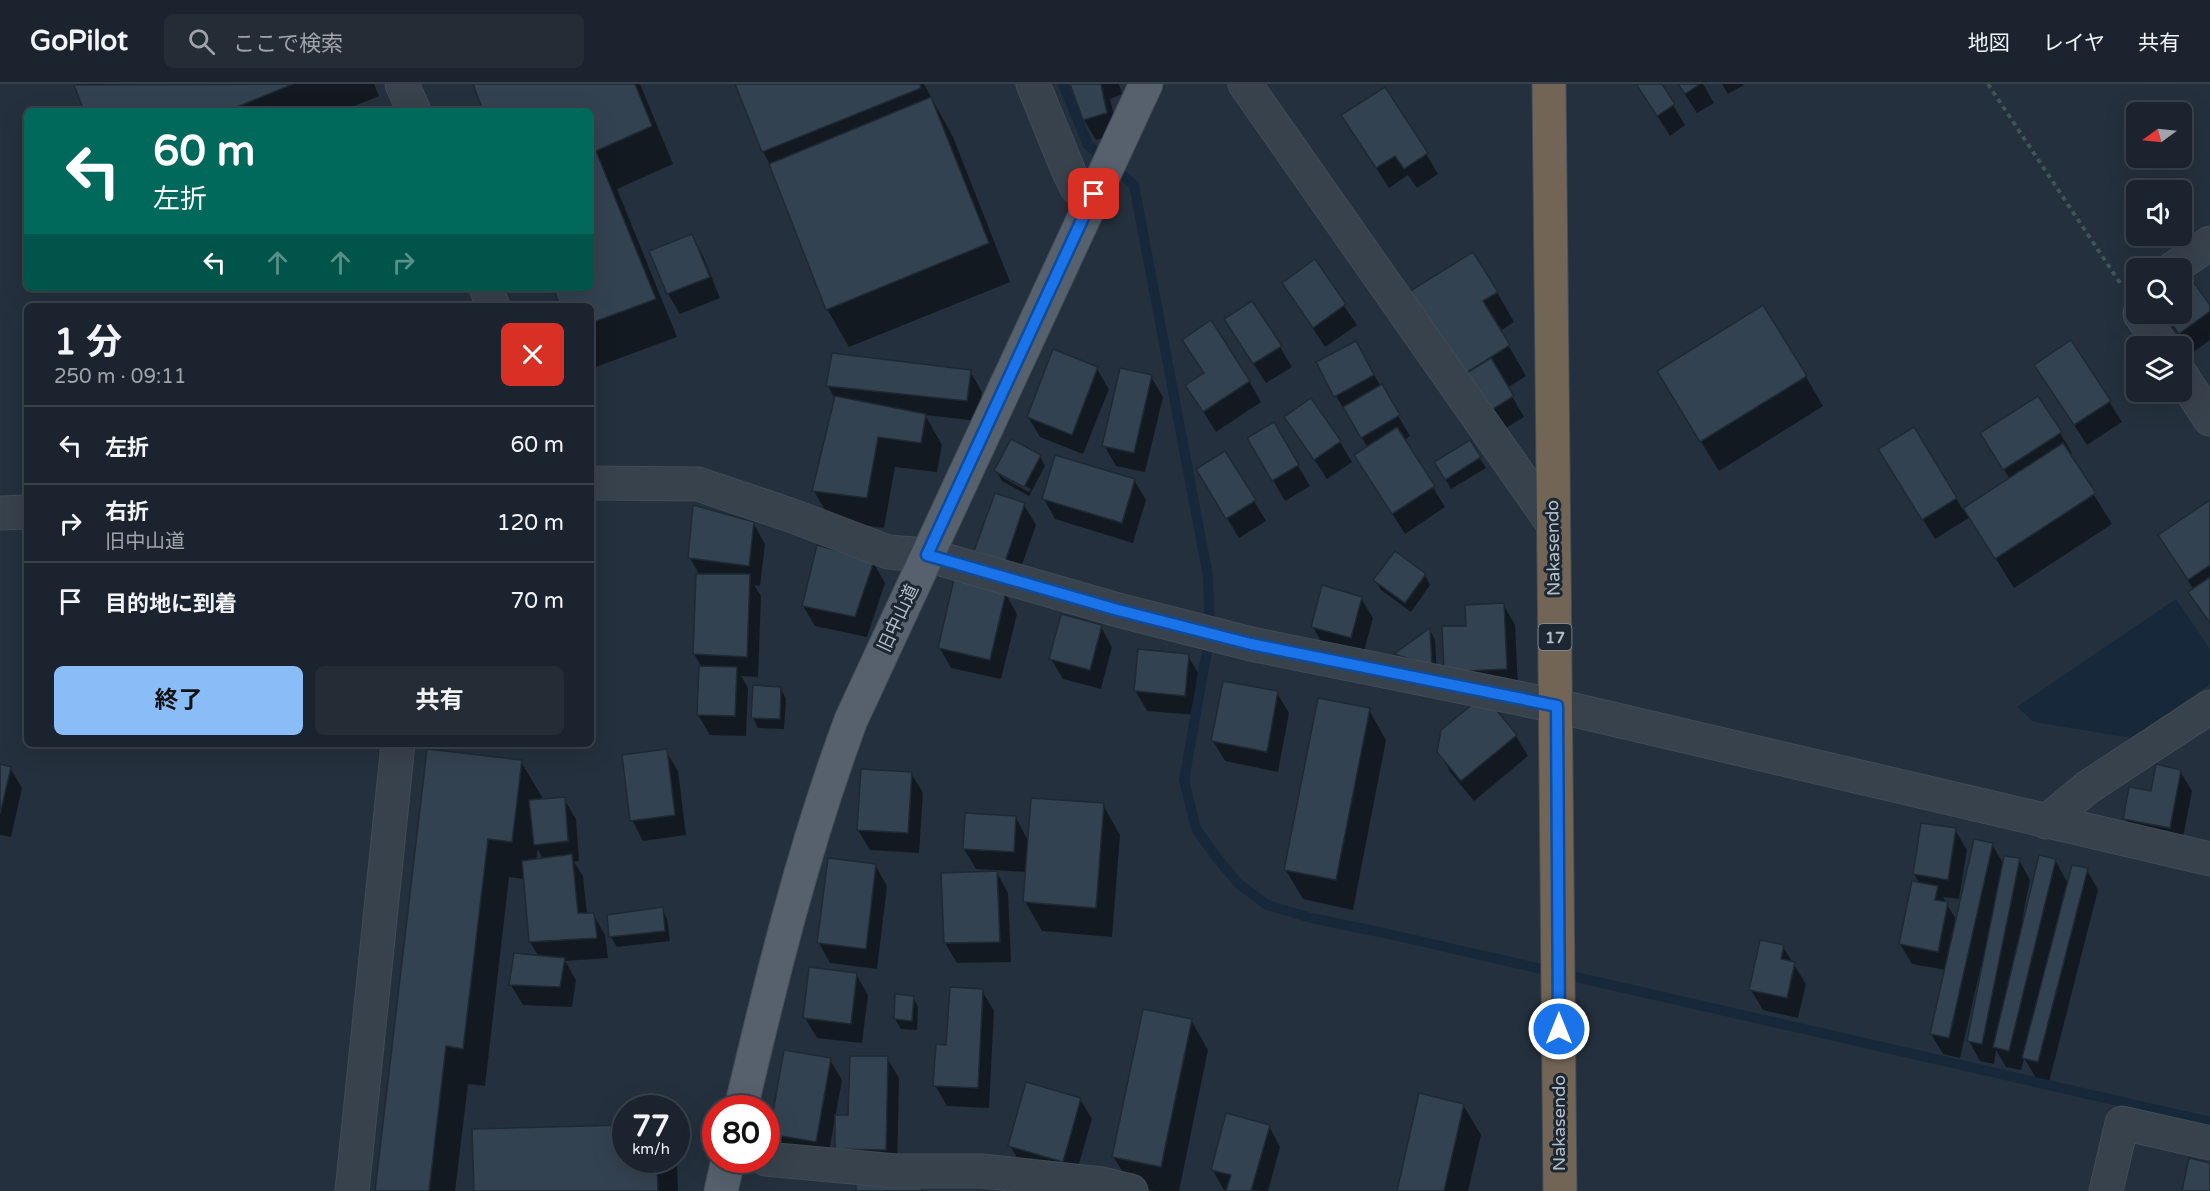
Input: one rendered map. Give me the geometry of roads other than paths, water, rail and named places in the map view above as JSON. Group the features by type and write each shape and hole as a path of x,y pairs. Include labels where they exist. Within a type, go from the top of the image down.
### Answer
{"highway":[{"name":"Nakasendo","path":"1550,84 1560,1191"}],"main road":[{"name":"旧中山道","path":"744,1095 808,847 829,777 851,720 1146,84"},
{"path":"721,1191 725,1173"}],"street":[{"path":"402,84 413,108"},
{"path":"1033,84 1077,188 1103,175"},
{"path":"1245,84 1553,524"},
{"path":"2188,258 2210,243"},
{"path":"594,483 698,484 790,515 888,552 927,555 1118,610 1251,644 1557,706 2210,860"},
{"path":"0,513 24,512"},
{"path":"2046,822 2088,787 2210,707"},
{"path":"352,1191 398,747"},
{"path":"2106,1191 2122,1123 2210,1143"},
{"path":"780,1160 896,1171 982,1170 1102,1184 1131,1191"}],"water":[{"path":"2176,599 2210,649 2210,684 2132,738 2034,722 2017,707"}],"waterway":[{"path":"1063,84 1088,145 1134,185 1208,576 1210,634 1184,780 1196,829 1239,884 1267,905 1311,918 2210,1122"}]}
